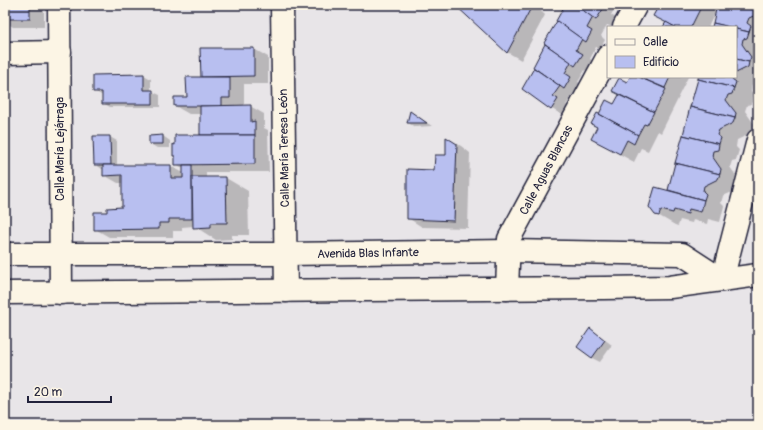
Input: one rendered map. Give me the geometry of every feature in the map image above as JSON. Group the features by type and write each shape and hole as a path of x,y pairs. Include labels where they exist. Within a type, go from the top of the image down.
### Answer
{"street":[{"name":"Calle María Lejárraga","path":"59,5 61,293"},
{"name":"Calle María Teresa León","path":"282,5 286,291"},
{"path":"625,26 636,5"},
{"path":"5,53 60,52"},
{"name":"Calle Aguas Blancas","path":"507,289 509,239 607,58"},
{"path":"722,280 758,140"},
{"name":"Avenida Blas Infante","path":"5,254 286,254 508,251 682,254 722,280"},
{"path":"5,293 507,289 670,286 758,275"}],"building":[{"path":"5,5 30,5 30,19 5,19"},
{"path":"455,5 531,5 532,6 507,53"},
{"path":"565,5 576,5 593,17 587,28 592,31 586,42 556,21"},
{"path":"576,5 598,5 603,9 596,20"},
{"path":"659,5 702,5 692,26 673,26 653,16"},
{"path":"717,5 758,5 758,14 749,18 747,23 751,26 749,32 737,29 737,26 725,26 713,23"},
{"path":"557,21 582,39 576,50 583,54 575,66 544,43"},
{"path":"666,22 673,26 664,26"},
{"path":"713,23 726,26 712,26"},
{"path":"737,29 749,32 747,38 743,39 742,44 751,57 749,62 737,59"},
{"path":"545,44 571,62 565,73 571,77 564,89 533,67"},
{"path":"200,48 254,48 254,76 201,77"},
{"path":"737,59 749,62 748,67 737,72"},
{"path":"534,68 560,86 553,96 558,99 551,110 522,89"},
{"path":"144,74 144,90 153,90 153,104 102,104 102,92 93,92 93,75"},
{"path":"186,77 230,77 230,98 222,98 222,106 174,106 174,97 187,97"},
{"path":"619,78 627,82 629,78 641,78 666,89 654,112 612,91"},
{"path":"641,78 670,78 665,88"},
{"path":"732,78 736,82 734,88 698,79"},
{"path":"698,79 734,88 732,94 728,95 726,100 736,113 735,118 690,107"},
{"path":"619,95 654,112 647,125 644,124 638,135 599,114 606,100 614,104"},
{"path":"251,105 251,122 255,121 255,135 200,135 200,106"},
{"path":"690,107 735,118 733,123 719,130 717,135 721,138 719,144 683,135"},
{"path":"410,111 427,123 407,123"},
{"path":"597,113 638,135 634,144 627,140 620,154 591,139 597,127 591,124"},
{"path":"163,135 163,144 149,144 149,136"},
{"path":"175,135 255,135 255,164 175,165 173,144 175,145"},
{"path":"683,135 719,144 718,150 713,151 712,156 721,169 720,174 675,163"},
{"path":"93,136 110,136 111,165 94,165"},
{"path":"446,137 457,144 454,221 407,219 407,169 434,170 435,155 446,155"},
{"path":"675,163 720,174 718,179 704,186 703,191 706,194 704,200 668,190"},
{"path":"103,165 171,165 171,178 183,178 183,165 192,165 192,219 169,219 169,223 159,223 159,229 94,230 94,212 107,212 107,208 122,207 122,175 103,176"},
{"path":"192,177 226,177 227,223 211,223 211,227 193,228"},
{"path":"655,187 704,200 701,212 689,209 688,214 674,210 673,213 661,210 659,216 655,215 649,207"},
{"path":"590,328 605,340 592,358 577,347"}]}
